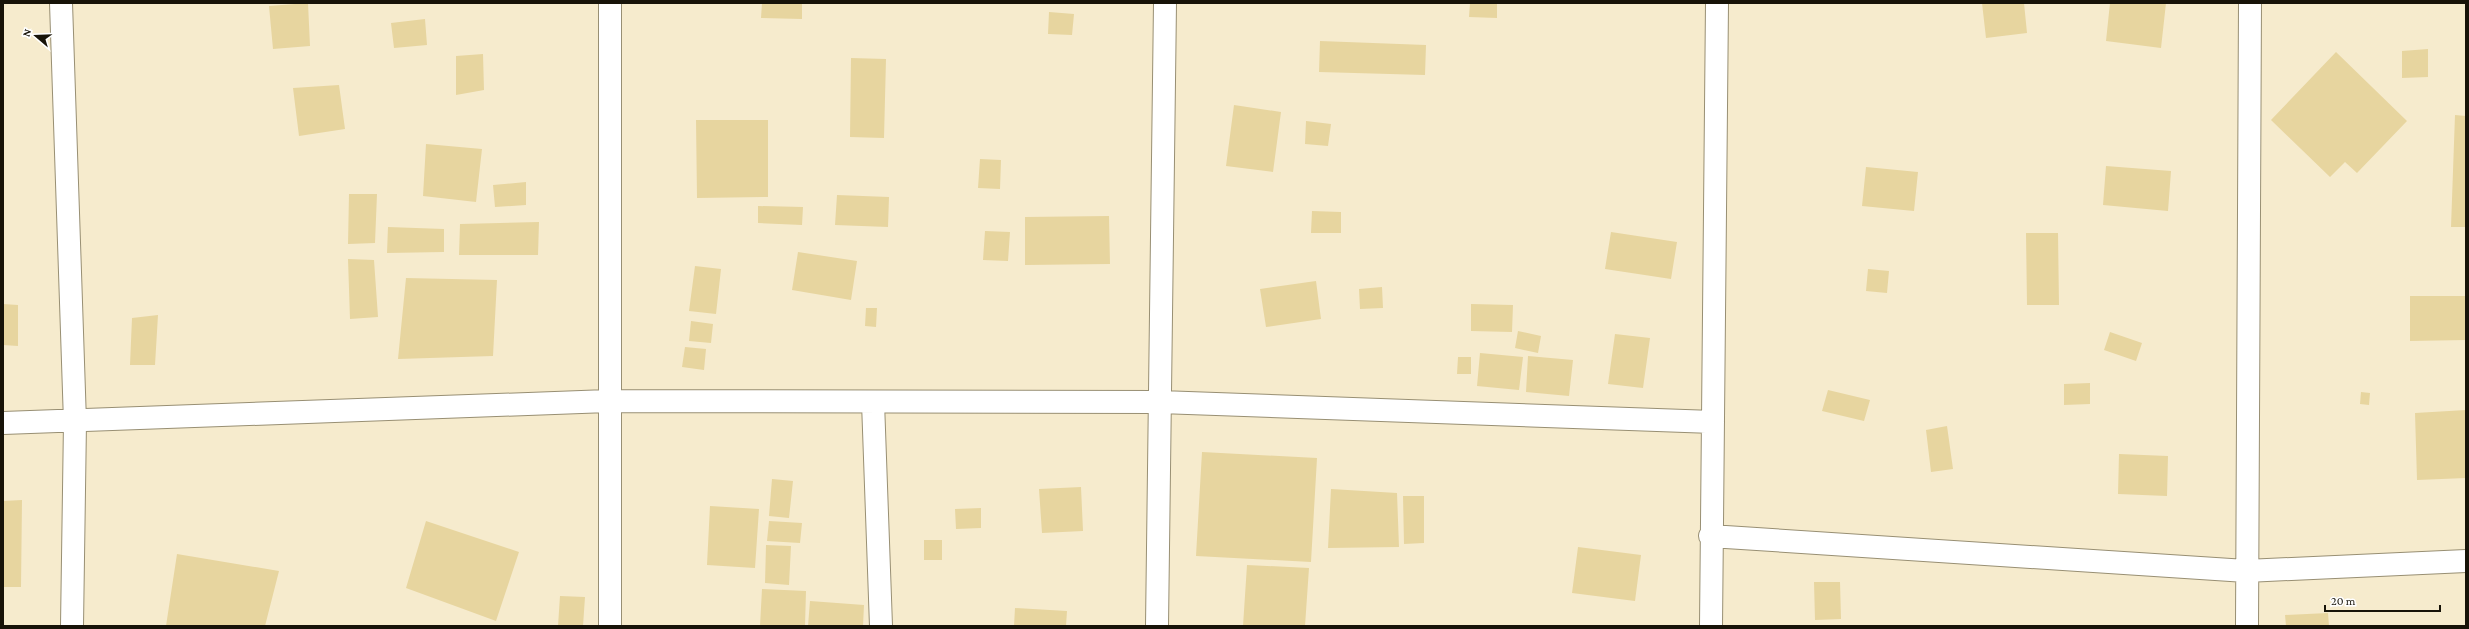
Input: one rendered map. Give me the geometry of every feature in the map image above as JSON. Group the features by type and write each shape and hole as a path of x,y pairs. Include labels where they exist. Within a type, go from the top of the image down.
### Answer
{"street":[{"path":"61,3 75,422 72,626"},
{"path":"610,3 608,401 610,626"},
{"path":"1158,626 1165,3"},
{"path":"1710,626 1717,3"},
{"path":"2247,626 2246,571 2250,3"},
{"path":"3,423 75,422 338,410 608,401 1160,402 1713,422"},
{"path":"873,402 882,626"},
{"path":"1710,536 2246,571 2466,561"}],"building":[{"path":"308,3 310,46 273,49 269,6"},
{"path":"762,3 802,3 802,19 761,18"},
{"path":"1470,3 1497,3 1497,18 1469,17"},
{"path":"1982,3 2024,3 2027,33 1986,38"},
{"path":"2110,3 2166,3 2161,48 2106,41"},
{"path":"1049,12 1074,14 1072,35 1048,34"},
{"path":"425,19 427,45 394,48 391,23"},
{"path":"1320,41 1426,45 1425,75 1319,72"},
{"path":"2428,49 2428,77 2402,78 2402,51"},
{"path":"2336,52 2407,121 2357,173 2345,162 2330,177 2271,120"},
{"path":"483,54 484,90 456,95 456,56"},
{"path":"851,58 886,59 884,138 850,137"},
{"path":"339,85 345,129 299,136 293,88"},
{"path":"1234,105 1281,112 1273,172 1226,166"},
{"path":"2455,115 2466,116 2466,227 2451,227"},
{"path":"696,120 768,120 768,197 697,198"},
{"path":"1306,121 1331,124 1328,146 1305,144"},
{"path":"426,144 482,149 476,202 423,196"},
{"path":"980,159 1001,160 1000,189 978,188"},
{"path":"2106,166 2171,171 2168,211 2103,205"},
{"path":"1866,167 1918,172 1914,211 1862,206"},
{"path":"526,182 526,205 495,207 493,185"},
{"path":"349,194 377,194 375,243 348,244"},
{"path":"837,195 889,197 888,227 835,225"},
{"path":"758,206 803,207 802,225 758,223"},
{"path":"1312,211 1341,212 1341,233 1311,233"},
{"path":"1109,216 1110,264 1025,265 1025,217"},
{"path":"539,222 538,255 459,255 460,224"},
{"path":"388,227 444,229 444,252 387,253"},
{"path":"985,231 1010,232 1008,261 983,260"},
{"path":"1611,232 1677,242 1671,279 1605,269"},
{"path":"2026,233 2058,233 2059,305 2027,305"},
{"path":"798,252 857,261 851,300 792,290"},
{"path":"348,259 374,260 378,317 350,319"},
{"path":"695,266 721,269 716,314 689,311"},
{"path":"1868,269 1889,271 1887,293 1866,291"},
{"path":"406,278 497,280 493,356 398,359"},
{"path":"1316,281 1321,319 1266,327 1260,289"},
{"path":"1382,287 1383,308 1360,309 1359,289"},
{"path":"2410,296 2466,296 2466,340 2410,341"},
{"path":"3,304 18,305 18,346 3,345"},
{"path":"1471,304 1513,305 1512,332 1471,331"},
{"path":"866,308 877,308 876,327 865,326"},
{"path":"158,315 155,365 130,365 132,318"},
{"path":"691,321 713,324 711,343 689,341"},
{"path":"1518,331 1541,336 1538,353 1515,348"},
{"path":"2110,332 2142,343 2136,361 2104,350"},
{"path":"1615,334 1650,338 1643,388 1608,384"},
{"path":"685,347 706,349 704,370 682,367"},
{"path":"1480,353 1523,357 1519,390 1477,386"},
{"path":"1528,356 1573,360 1569,396 1526,392"},
{"path":"1458,357 1471,357 1471,374 1457,374"},
{"path":"2090,383 2090,404 2064,405 2064,384"},
{"path":"1828,390 1870,400 1864,421 1822,411"},
{"path":"2361,392 2370,393 2369,405 2360,404"},
{"path":"2466,410 2466,478 2417,480 2415,413"},
{"path":"1947,426 1953,469 1931,472 1926,430"},
{"path":"1202,452 1317,458 1311,562 1196,556"},
{"path":"2119,454 2168,456 2167,496 2118,494"},
{"path":"772,479 793,481 789,518 769,516"},
{"path":"1081,487 1083,531 1042,533 1039,489"},
{"path":"1331,489 1397,493 1399,547 1328,548"},
{"path":"1403,496 1424,496 1424,543 1404,544"},
{"path":"22,500 21,587 3,587 3,501"},
{"path":"710,506 759,509 755,568 707,565"},
{"path":"981,508 981,528 956,529 955,509"},
{"path":"426,521 519,552 496,621 406,588"},
{"path":"769,521 802,523 800,543 767,541"},
{"path":"924,540 942,540 942,560 924,560"},
{"path":"766,545 791,546 789,585 765,583"},
{"path":"1578,547 1641,555 1635,601 1572,593"},
{"path":"177,554 279,571 265,626 166,626"},
{"path":"1247,565 1309,568 1305,626 1243,626"},
{"path":"1814,582 1840,582 1841,619 1815,620"},
{"path":"762,589 806,591 805,626 760,626"},
{"path":"560,596 585,597 583,626 558,626"},
{"path":"810,601 864,605 863,626 808,626"},
{"path":"1015,608 1067,611 1066,626 1014,626"},
{"path":"2328,613 2329,626 2286,626 2285,615"}]}
